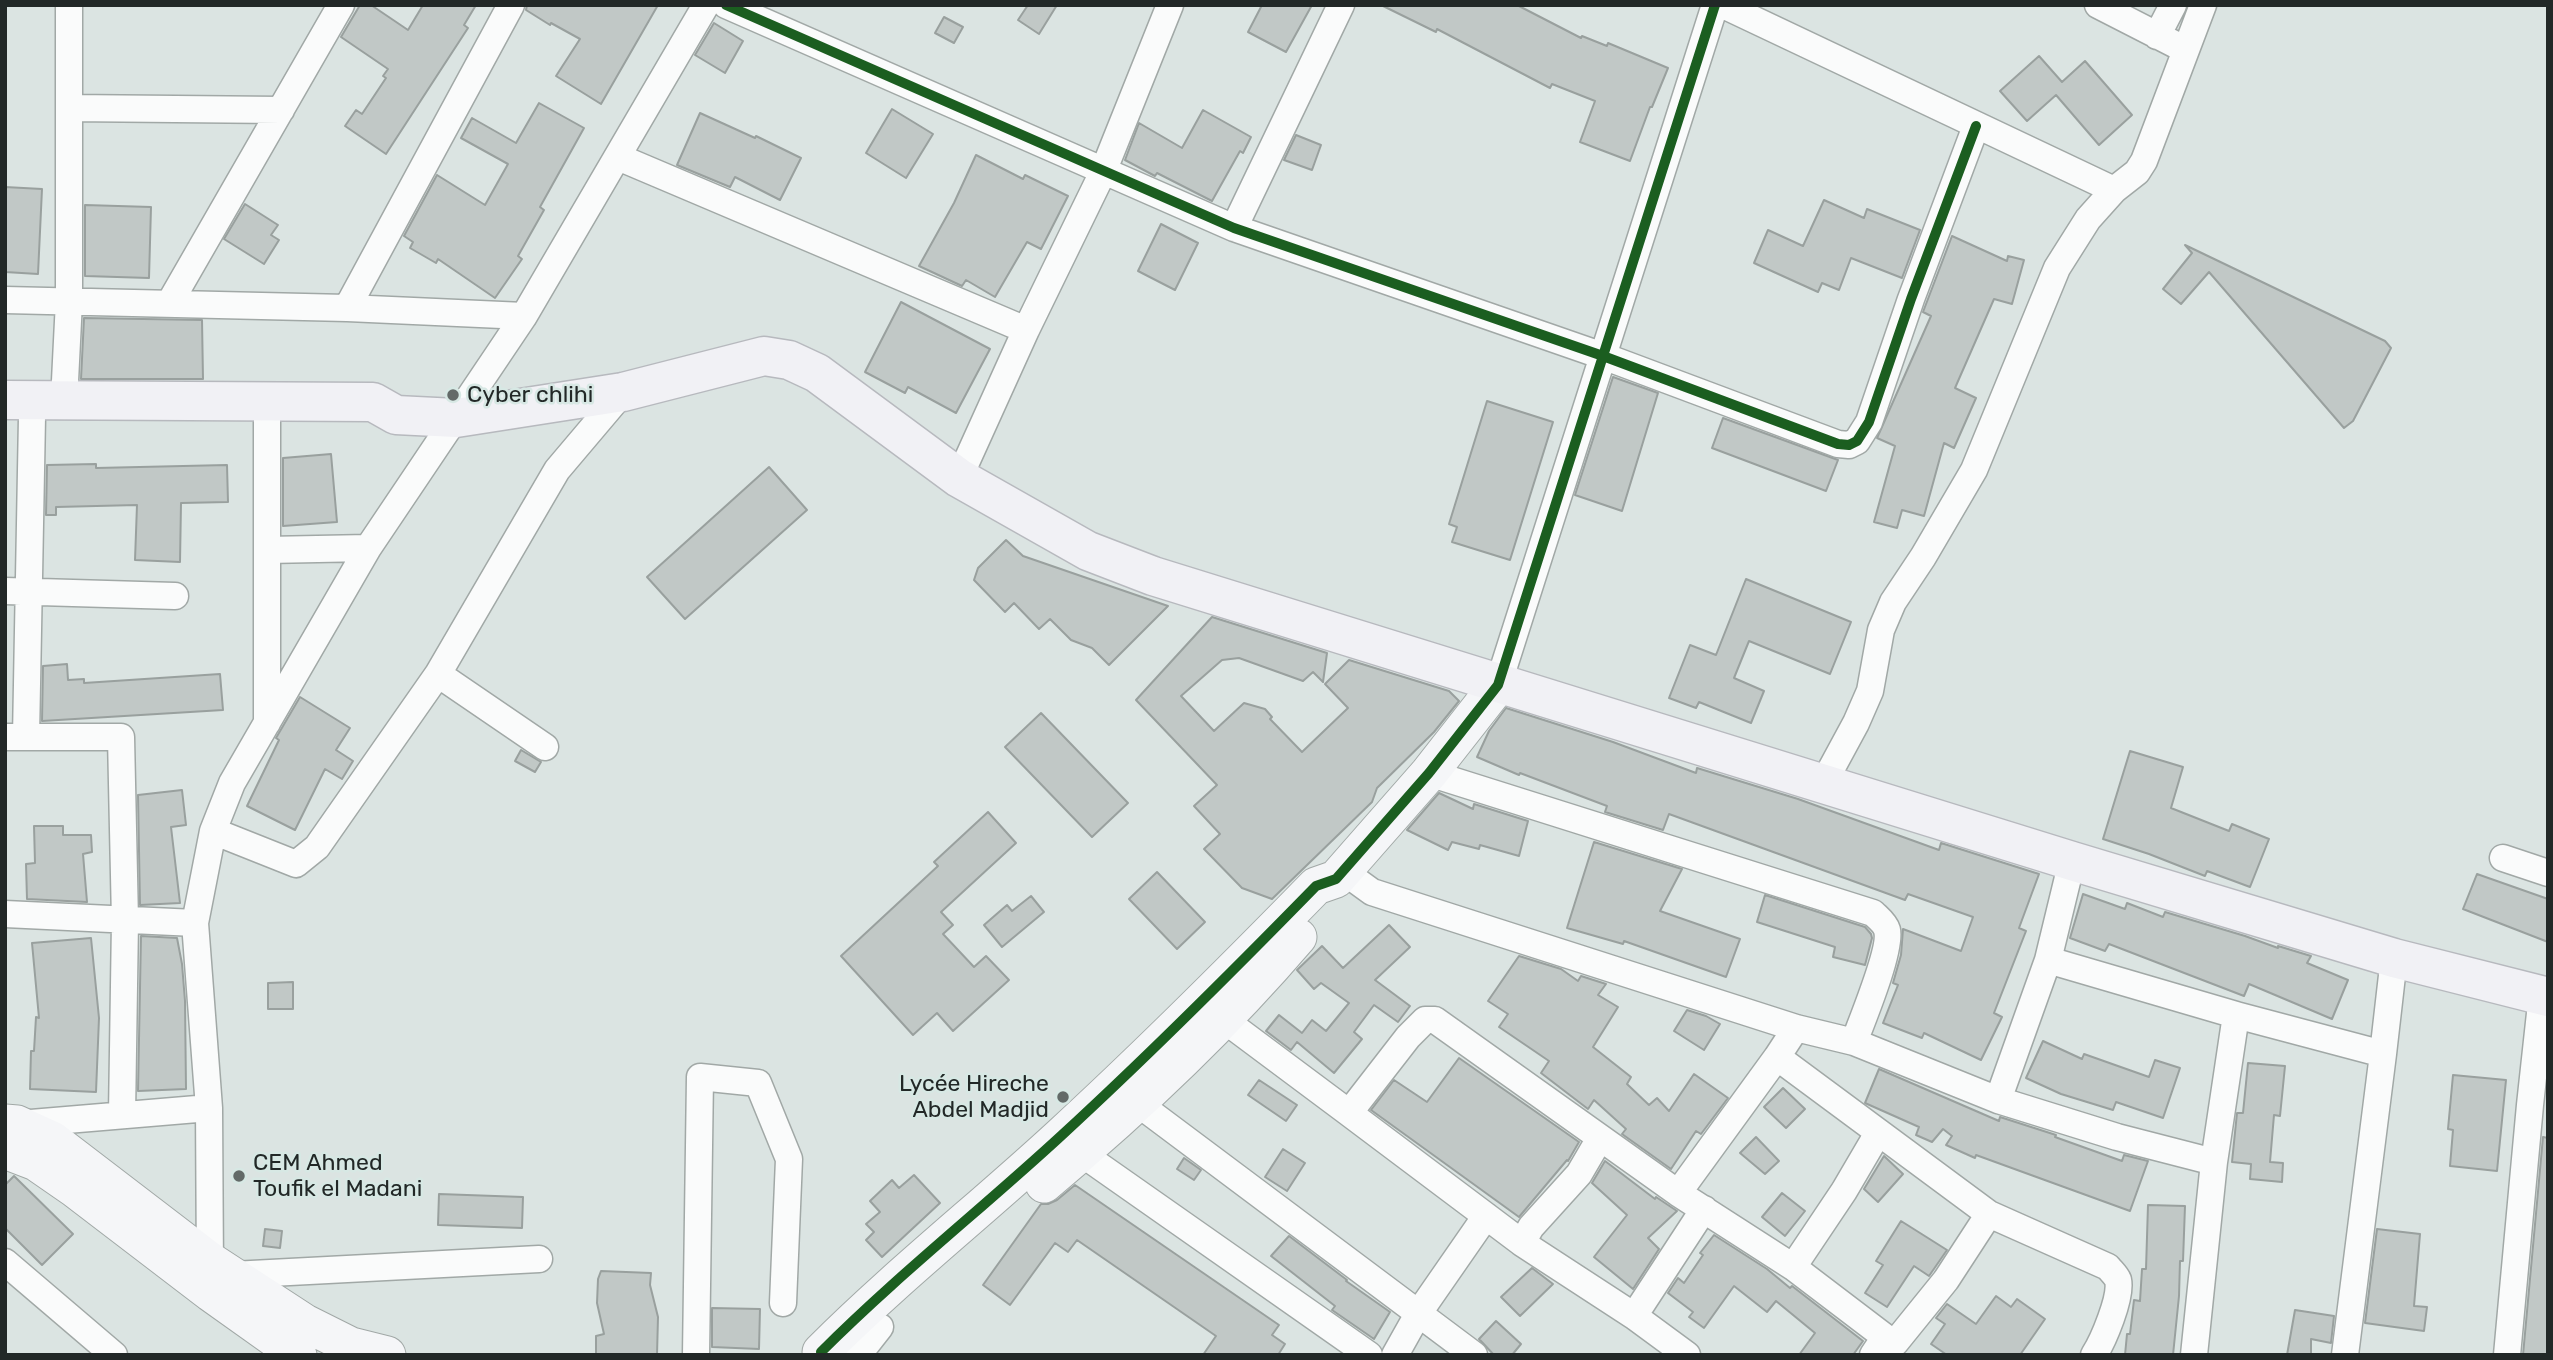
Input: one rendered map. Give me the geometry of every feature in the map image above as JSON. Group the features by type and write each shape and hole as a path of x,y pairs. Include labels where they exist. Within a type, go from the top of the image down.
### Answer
{"main road":[{"path":"27,409 373,402 396,415 456,418 623,392 764,356 789,360 817,373 959,478 1088,551 1142,572 2072,861 2394,958 2545,996"},
{"path":"27,409 375,425 396,415"}],"street":[{"path":"69,5 69,302 27,409 17,591 16,737 121,737 125,921 122,1115"},
{"path":"169,304 341,5"},
{"path":"347,308 511,5"},
{"path":"217,1276 209,1108 195,923 213,831 232,783 368,548 524,316 706,5"},
{"path":"726,5 1234,228 1603,356 1838,444 1849,445 1857,441 1869,422 1976,126"},
{"path":"959,478 1026,330 1103,172 1170,5"},
{"path":"1234,228 1341,5"},
{"path":"818,1353 869,1341 1071,1144 1331,902 1340,875 1429,773 1498,684 1715,5"},
{"path":"1723,5 2114,190"},
{"path":"2098,5 2186,50"},
{"path":"2157,36 2173,5"},
{"path":"1822,784 1856,723 1870,691 1881,630 1893,602 1974,470 2057,268 2088,219 2114,190 2137,172 2144,161 2203,5"},
{"path":"69,108 281,110"},
{"path":"618,156 1026,330"},
{"path":"5,300 347,308 524,316"},
{"path":"213,831 296,864 317,847 438,674 557,470 623,392"},
{"path":"267,419 267,724"},
{"path":"267,551 368,548"},
{"path":"17,591 175,596"},
{"path":"438,674 545,747"},
{"path":"1429,773 1873,914 1883,922 1888,931 1886,950 1854,1042"},
{"path":"2503,858 2548,873"},
{"path":"1998,1100 2048,960 2072,861"},
{"path":"1340,875 1372,892 1796,1028 1854,1042 1998,1100 2118,1137 2214,1162"},
{"path":"5,914 195,923"},
{"path":"2345,1355 2394,958"},
{"path":"2048,960 2236,1015 2383,1054"},
{"path":"2507,1355 2539,1108 2545,996"},
{"path":"1212,1011 1522,1243 1634,1315 1687,1355"},
{"path":"2194,1355 2214,1162 2236,1015"},
{"path":"1349,1113 1408,1037 1425,1020 1431,1018 1678,1193 1793,1267 1892,1347 1946,1280 1989,1214"},
{"path":"1678,1193 1796,1028"},
{"path":"1777,1057 1989,1214 2108,1267 2118,1282 2111,1317 2094,1355"},
{"path":"696,1355 700,1077 758,1083 789,1160 783,1303"},
{"path":"1125,1094 1474,1355"},
{"path":"9,1132 122,1115 209,1108"},
{"path":"9,1132 52,1140 217,1276 298,1355"},
{"path":"1793,1267 1844,1191 1878,1132"},
{"path":"1522,1243 1531,1227 1579,1174 1600,1138"},
{"path":"818,1353 864,1309 1071,1144"},
{"path":"1071,1144 1369,1355"},
{"path":"1634,1315 1704,1209"},
{"path":"1395,1355 1418,1314 1486,1216"},
{"path":"217,1276 539,1259"},
{"path":"5,1262 114,1355"},
{"path":"217,1276 351,1346 387,1355"}],"building":[{"path":"360,5 371,5 408,30 423,5 476,5 464,25 468,28 386,154 345,126 356,110 362,114 386,78 383,76 388,69 341,37"},
{"path":"527,5 658,5 601,104 556,76 580,39 526,10"},
{"path":"1028,5 1057,5 1039,34 1018,20"},
{"path":"1262,5 1312,5 1286,52 1248,32"},
{"path":"1381,5 1517,5 1581,38 1582,36 1607,46 1608,43 1668,68 1630,161 1580,142 1595,101 1552,84 1550,88 1437,29 1436,32"},
{"path":"944,17 963,27 954,43 935,33"},
{"path":"714,23 743,41 725,73 695,55"},
{"path":"2039,56 2062,82 2085,61 2132,115 2099,145 2056,95 2027,121 2000,91"},
{"path":"539,103 584,128 540,207 544,210 518,256 522,259 495,298 438,259 436,263 410,248 413,242 404,236 437,175 485,205 508,164 461,138 472,118 516,143"},
{"path":"892,109 933,134 906,178 866,153"},
{"path":"1203,110 1251,137 1243,153 1240,151 1212,201 1125,160 1139,123 1182,148"},
{"path":"700,113 801,158 780,200 735,177 730,187 677,165"},
{"path":"1296,135 1321,145 1312,170 1284,160"},
{"path":"976,155 1023,179 1025,175 1068,196 1041,249 1027,242 995,297 966,280 962,286 919,266 954,203"},
{"path":"5,187 42,189 38,274 5,272"},
{"path":"1824,200 1864,218 1867,209 1920,230 1902,278 1851,258 1839,290 1822,283 1818,292 1754,263 1768,230 1803,246"},
{"path":"245,204 278,225 271,235 279,240 264,264 224,239"},
{"path":"85,205 151,207 149,278 85,276"},
{"path":"1161,224 1198,243 1175,290 1138,271"},
{"path":"1952,236 2007,261 2008,256 2024,260 2012,304 1994,299 1955,388 1976,398 1954,448 1944,443 1924,516 1902,510 1897,528 1874,522 1895,446 1877,438 1931,316 1923,312"},
{"path":"2185,245 2385,341 2391,348 2353,421 2344,428 2209,272 2181,304 2163,289 2192,253"},
{"path":"901,302 990,349 956,413 908,387 905,393 865,372"},
{"path":"84,318 202,320 203,379 81,379"},
{"path":"1613,377 1658,393 1622,511 1575,495"},
{"path":"1487,401 1553,422 1510,560 1452,542 1457,527 1449,524"},
{"path":"1723,418 1838,460 1826,491 1712,448"},
{"path":"331,454 337,522 283,526 283,458"},
{"path":"96,464 96,468 227,465 228,502 181,503 180,562 135,560 137,505 56,507 56,515 46,515 47,465"},
{"path":"769,467 807,510 685,619 647,577"},
{"path":"1006,540 1023,556 1168,606 1109,665 1092,648 1071,640 1050,619 1039,629 1014,603 1005,612 974,580 978,568"},
{"path":"1746,579 1851,622 1830,674 1749,641 1734,678 1764,691 1751,723 1699,702 1696,708 1669,698 1690,645 1716,655"},
{"path":"1212,617 1327,653 1323,682 1313,672 1303,681 1239,658 1222,660 1181,696 1214,731 1244,703 1265,709 1272,717 1270,719 1302,752 1348,708 1325,684 1349,660 1449,691 1459,701 1434,732 1377,788 1372,802 1272,899 1242,888 1204,849 1220,834 1194,806 1217,785 1136,700"},
{"path":"67,664 68,680 84,679 84,683 220,674 223,710 42,721 43,666"},
{"path":"300,697 350,728 336,750 353,761 342,779 325,769 295,830 247,806 279,740 276,738"},
{"path":"1506,708 1613,742 1696,773 1697,768 1798,799 1939,850 1941,843 2039,874 2019,928 2026,931 1994,1013 2002,1017 1981,1060 1924,1033 1922,1038 1883,1023 1898,985 1893,983 1901,955 1903,929 1961,951 1973,917 1908,894 1905,900 1669,814 1663,830 1605,812 1607,806 1477,757 1489,731"},
{"path":"1041,713 1128,803 1092,837 1005,747"},
{"path":"521,750 541,762 535,772 515,761"},
{"path":"2130,751 2183,767 2171,808 2229,831 2232,824 2269,839 2250,887 2207,871 2205,876 2103,839"},
{"path":"182,790 186,825 171,827 180,903 140,905 138,795"},
{"path":"1439,793 1473,809 1474,804 1528,821 1519,856 1480,845 1479,849 1452,842 1448,850 1407,830"},
{"path":"988,812 1016,843 941,912 953,925 943,934 974,967 986,956 1009,980 953,1031 937,1013 913,1035 841,956 938,866 934,862"},
{"path":"34,826 63,826 63,835 91,835 92,852 83,854 87,902 27,899 26,864 35,863"},
{"path":"1594,842 1682,869 1660,911 1740,939 1726,977 1624,941 1623,944 1567,928"},
{"path":"1157,872 1205,922 1177,949 1129,899"},
{"path":"2477,874 2548,899 2548,942 2463,909"},
{"path":"2083,894 2125,909 2127,903 2163,917 2165,912 2311,956 2307,963 2348,980 2332,1019 2249,984 2244,996 2109,944 2105,951 2070,938"},
{"path":"1765,895 1865,927 1872,938 1865,965 1833,957 1835,947 1757,922"},
{"path":"1031,896 1044,912 1002,947 984,925 1007,905 1012,911"},
{"path":"1389,925 1410,947 1375,980 1410,1006 1398,1022 1374,1005 1354,1032 1362,1039 1334,1073 1297,1042 1291,1050 1266,1031 1279,1015 1302,1033 1312,1020 1326,1031 1349,1003 1321,983 1314,989 1297,970 1322,946 1343,968"},
{"path":"141,936 177,938 185,1001 186,1089 138,1091"},
{"path":"91,938 99,1018 96,1092 30,1089 31,1051 34,1051 36,1017 39,1018 32,943"},
{"path":"1519,956 1561,969 1578,981 1581,976 1606,984 1598,995 1618,1007 1593,1047 1631,1077 1627,1084 1649,1105 1657,1098 1669,1111 1694,1074 1728,1098 1701,1134 1696,1131 1671,1169 1622,1134 1626,1129 1594,1100 1588,1109 1541,1073 1549,1061 1499,1027 1508,1014 1488,1001"},
{"path":"293,982 293,1009 268,1009 268,983"},
{"path":"1687,1010 1720,1024 1704,1050 1674,1031"},
{"path":"2043,1041 2082,1059 2084,1054 2149,1077 2155,1060 2180,1068 2163,1118 2116,1102 2113,1110 2061,1094 2026,1078"},
{"path":"1459,1058 1579,1142 1568,1161 1519,1217 1371,1110 1394,1080 1427,1102"},
{"path":"2248,1063 2285,1066 2280,1116 2274,1115 2270,1162 2283,1163 2282,1182 2250,1179 2251,1164 2232,1162 2237,1113 2243,1113"},
{"path":"1879,1069 1999,1121 2000,1117 2056,1135 2055,1137 2122,1161 2124,1155 2148,1161 2130,1211 1976,1155 1975,1158 1946,1145 1952,1136 1943,1129 1932,1142 1916,1135 1919,1127 1865,1103"},
{"path":"2453,1075 2506,1080 2497,1171 2450,1166 2453,1130 2448,1129"},
{"path":"1259,1080 1297,1105 1286,1121 1248,1095"},
{"path":"1783,1088 1805,1109 1786,1128 1764,1107"},
{"path":"1756,1137 1779,1161 1765,1174 1740,1153"},
{"path":"2543,1137 2548,1138 2548,1355 2523,1355"},
{"path":"1283,1149 1305,1163 1287,1191 1265,1177"},
{"path":"1884,1156 1903,1174 1878,1202 1864,1189"},
{"path":"1184,1158 1201,1170 1194,1180 1177,1169"},
{"path":"1605,1161 1655,1199 1656,1197 1677,1211 1648,1238 1659,1249 1633,1289 1594,1257 1627,1215 1592,1183"},
{"path":"914,1175 940,1203 882,1257 866,1240 874,1232 866,1224 880,1212 870,1201 892,1180 899,1188"},
{"path":"14,1176 73,1234 42,1265 5,1228 5,1185"},
{"path":"1075,1185 1279,1325 1272,1335 1285,1344 1278,1355 1203,1355 1216,1336 1077,1240 1068,1252 1055,1243 1010,1305 983,1285 1041,1204 1057,1200"},
{"path":"1782,1193 1805,1211 1785,1236 1762,1217"},
{"path":"439,1194 523,1197 522,1228 438,1225"},
{"path":"2148,1205 2185,1206 2183,1261 2180,1261 2173,1355 2125,1355 2134,1300 2140,1301 2142,1269 2146,1269"},
{"path":"1901,1221 1947,1250 1929,1276 1914,1266 1887,1307 1865,1293 1883,1265 1876,1261"},
{"path":"265,1229 282,1231 280,1248 263,1246"},
{"path":"2377,1229 2420,1234 2414,1306 2427,1307 2424,1331 2365,1323"},
{"path":"1714,1235 1767,1269 1790,1288 1792,1286 1863,1341 1853,1355 1799,1355 1815,1333 1776,1301 1767,1312 1734,1286 1704,1328 1689,1317 1693,1312 1668,1293 1678,1278 1684,1283 1703,1255 1700,1253"},
{"path":"1289,1236 1390,1312 1374,1339 1332,1310 1335,1306 1271,1256"},
{"path":"1532,1268 1553,1284 1520,1316 1501,1297"},
{"path":"601,1271 651,1273 650,1285 658,1317 657,1355 596,1355 596,1336 604,1334 597,1303"},
{"path":"1996,1296 2011,1307 2017,1299 2045,1319 2020,1355 1947,1355 1931,1344 1945,1324 1936,1318 1947,1304 1976,1324"},
{"path":"712,1308 760,1309 759,1349 712,1347"},
{"path":"2295,1310 2334,1316 2331,1343 2311,1339 2311,1355 2287,1355"},
{"path":"1496,1321 1521,1344 1512,1355 1494,1355 1479,1339"}],"cycle path":[{"path":"726,5 1234,228 1603,356 1838,444 1849,445 1857,441 1869,422 1911,299 1976,126"},
{"path":"821,1352 1094,1105 1316,886 1336,879 1429,773 1498,685 1715,5"}],"place":[{"name":"Cyber chlihi","path":"453,395"},
{"name":"Lycée Hireche Abdel Madjid","path":"1063,1097"},
{"name":"CEM Ahmed Toufik el Madani","path":"239,1176"}]}
